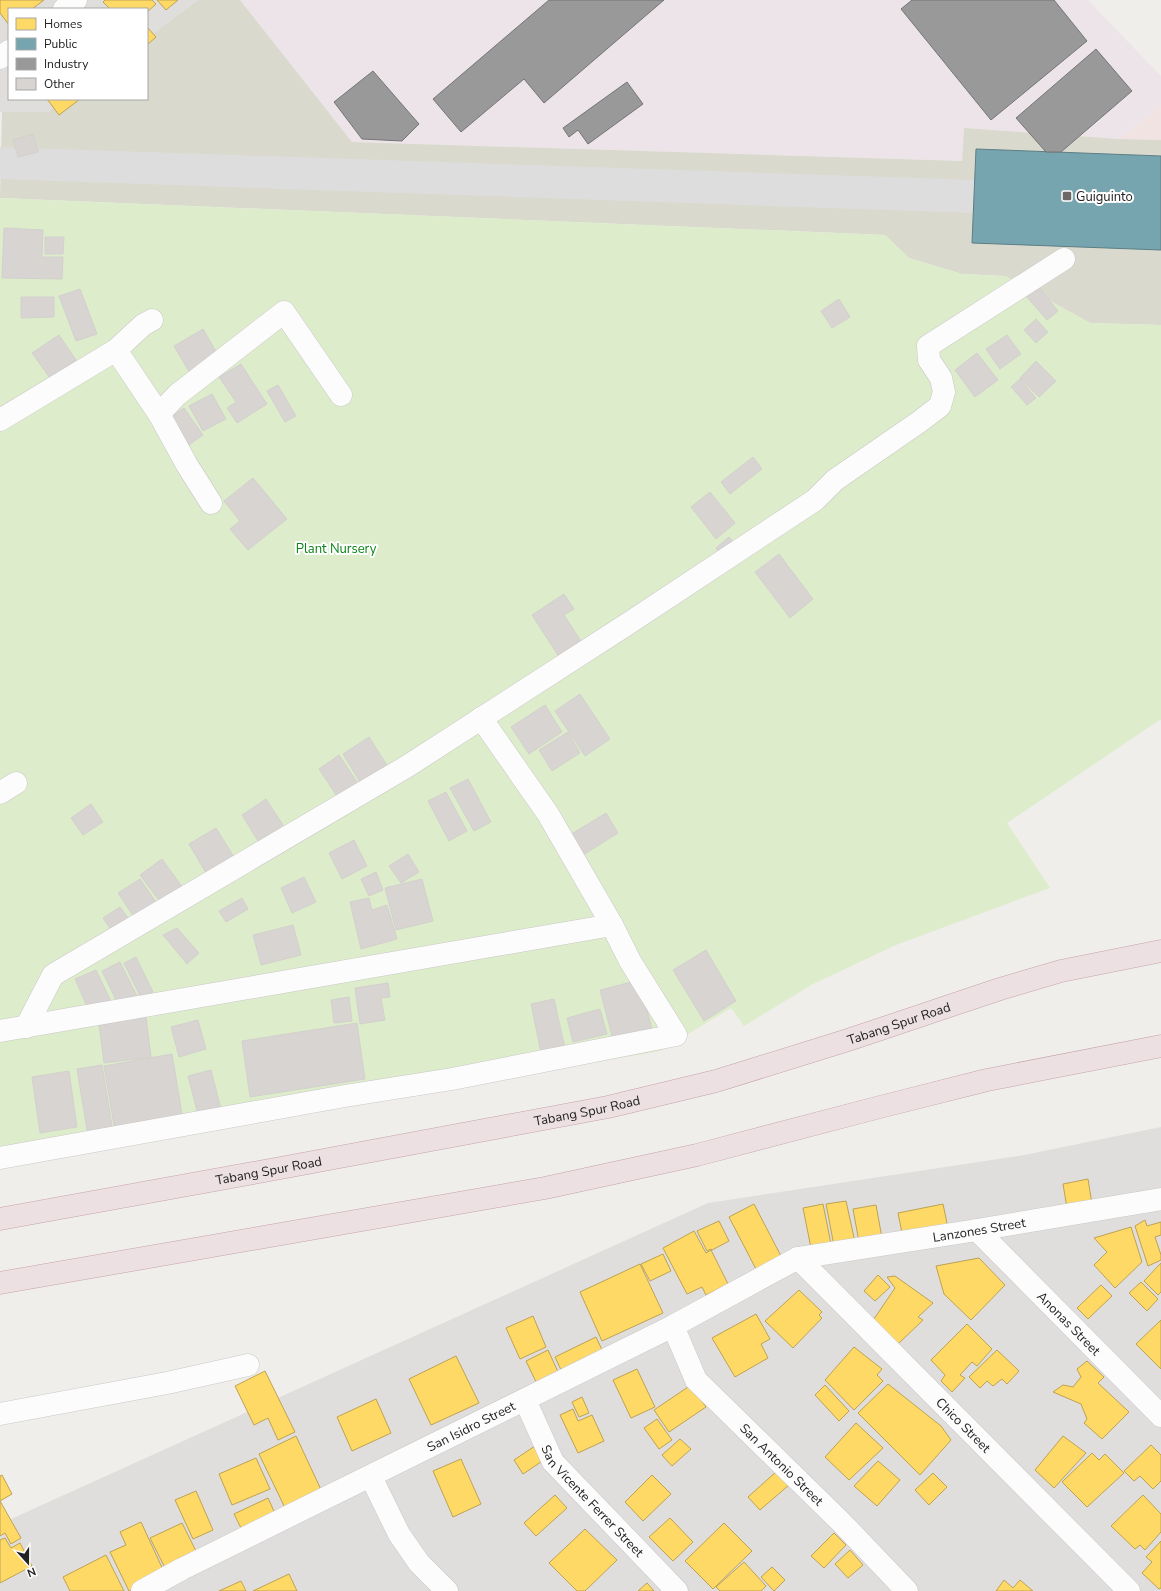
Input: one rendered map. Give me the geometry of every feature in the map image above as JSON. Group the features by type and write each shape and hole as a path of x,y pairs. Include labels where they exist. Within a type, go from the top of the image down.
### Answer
{"highway":[{"name":"Tabang Spur Road","path":"0,1218 608,1107 716,1081 848,1040 1000,989 1061,971 1161,951"},
{"path":"0,1284 545,1188 697,1155 987,1080 1161,1046"}],"street":[{"path":"65,8 76,0"},
{"path":"0,58 8,52"},
{"path":"26,1027 53,975 406,767 632,621 815,500 835,480 940,406 944,392 941,378 929,360 928,346 1064,259"},
{"path":"159,414 177,395 284,312 340,395"},
{"path":"0,420 116,350 143,325 152,320"},
{"path":"116,350 159,414 187,465 211,503"},
{"path":"0,1158 329,1098 452,1079 676,1035 630,961 612,925 548,814 481,718"},
{"path":"0,1031 612,925"},
{"name":"Lanzones Street","path":"798,1258 1159,1202"},
{"name":"Anonas Street","path":"977,1230 1161,1416"},
{"name":"San Isidro Street","path":"142,1591 182,1569 371,1477 674,1326 798,1258"},
{"name":"Chico Street","path":"798,1258 1129,1591"},
{"name":"San Antonio Street","path":"674,1326 696,1380 841,1522 907,1591"},
{"path":"0,1414 167,1383 248,1365"},
{"name":"San Vicente Ferrer Street","path":"526,1400 553,1462 677,1591"},
{"path":"371,1477 398,1534 419,1563 447,1591"}],"shaded area":[{"path":"0,0 198,0 148,37 148,8 8,8 8,100 64,100 48,112 0,112"},
{"path":"198,0 240,0 352,142 962,161 964,128 1119,139 1161,140 1161,325 1090,323 1005,276 962,274 909,258 885,235 0,198 2,112 48,112 64,100 148,100 148,37"},
{"path":"240,0 1088,0 1161,76 1161,105 1119,139 965,128 962,161 352,142"},
{"path":"1161,105 1161,140 1119,139"},
{"path":"1161,1127 1161,1591 0,1591 0,1524 708,1203 1024,1155"}],"green space":[{"name":"Plant Nursery","path":"0,198 885,235 909,258 962,274 1005,276 1090,323 1161,325 1161,720 1007,823 1050,888 896,945 813,984 744,1026 731,1008 660,1051 0,1168"}],"pier":[{"path":"0,147 975,180 973,213 0,179"}],"building: Homes":[{"path":"0,0 44,0 33,8 8,8 8,24 0,13"},
{"path":"105,0 152,0 156,4 148,11 148,8 109,8 103,2"},
{"path":"157,0 178,0 166,10"},
{"path":"148,28 156,37 148,44"},
{"path":"48,100 79,100 59,115"},
{"path":"1088,1179 1092,1204 1067,1208 1063,1184"},
{"path":"846,1201 855,1242 834,1246 826,1204"},
{"path":"754,1204 782,1258 757,1271 729,1217"},
{"path":"823,1204 831,1244 811,1248 803,1208"},
{"path":"943,1204 948,1228 903,1238 898,1213"},
{"path":"876,1205 882,1238 859,1242 853,1209"},
{"path":"1145,1220 1147,1226 1161,1222 1161,1235 1155,1237 1161,1255 1161,1260 1148,1266 1135,1226"},
{"path":"719,1221 729,1241 707,1251 697,1231"},
{"path":"1131,1227 1142,1262 1115,1288 1094,1265 1107,1252 1094,1238"},
{"path":"694,1231 706,1253 711,1250 728,1284 706,1295 702,1287 687,1294 663,1248"},
{"path":"663,1254 671,1271 650,1281 641,1264"},
{"path":"979,1258 1005,1285 971,1320 944,1294 936,1266"},
{"path":"1161,1263 1161,1292 1158,1295 1144,1281"},
{"path":"640,1264 663,1313 602,1341 580,1292"},
{"path":"878,1275 890,1287 875,1301 864,1291"},
{"path":"895,1276 933,1303 918,1317 923,1320 898,1344 874,1319 895,1288 887,1277"},
{"path":"1141,1282 1158,1299 1147,1311 1129,1293"},
{"path":"1101,1285 1112,1296 1088,1319 1077,1308"},
{"path":"799,1290 822,1312 819,1315 822,1318 793,1348 765,1321"},
{"path":"756,1314 770,1339 761,1344 768,1358 735,1377 712,1338"},
{"path":"533,1316 546,1347 520,1359 506,1328"},
{"path":"1161,1320 1161,1369 1136,1344"},
{"path":"967,1324 992,1349 977,1366 972,1362 960,1375 965,1378 952,1392 941,1381 945,1375 931,1360"},
{"path":"596,1337 604,1354 563,1374 555,1357"},
{"path":"854,1347 882,1369 877,1375 883,1381 854,1410 825,1380"},
{"path":"548,1350 559,1374 537,1384 526,1361"},
{"path":"997,1350 1019,1371 1007,1384 1002,1379 993,1386 987,1381 980,1388 969,1377"},
{"path":"456,1356 479,1403 431,1425 409,1379"},
{"path":"1087,1361 1104,1377 1098,1383 1129,1412 1102,1439 1084,1423 1087,1419 1081,1404 1053,1392 1063,1385 1073,1387 1081,1377 1077,1369"},
{"path":"637,1369 655,1407 631,1418 613,1380"},
{"path":"265,1371 295,1432 278,1440 268,1418 254,1425 235,1386"},
{"path":"888,1384 941,1426 951,1440 920,1475 858,1413"},
{"path":"691,1385 706,1407 669,1432 654,1410"},
{"path":"825,1385 849,1411 839,1421 815,1395"},
{"path":"582,1397 589,1413 579,1417 572,1402"},
{"path":"376,1399 391,1433 352,1451 337,1417"},
{"path":"573,1409 578,1421 592,1415 604,1441 578,1453 560,1415"},
{"path":"657,1419 672,1440 659,1449 644,1428"},
{"path":"856,1423 883,1448 849,1480 825,1457"},
{"path":"296,1436 323,1494 287,1512 259,1454"},
{"path":"1063,1436 1086,1453 1054,1488 1035,1470"},
{"path":"680,1439 691,1449 672,1466 662,1455"},
{"path":"1151,1445 1161,1455 1161,1481 1153,1489 1140,1476 1134,1481 1124,1471"},
{"path":"535,1446 544,1460 523,1474 514,1460"},
{"path":"1092,1453 1099,1460 1105,1454 1124,1473 1087,1507 1062,1482"},
{"path":"256,1458 270,1489 232,1505 219,1474"},
{"path":"461,1459 481,1504 453,1517 433,1471"},
{"path":"878,1461 900,1480 877,1506 854,1486"},
{"path":"777,1471 789,1485 760,1510 748,1497"},
{"path":"933,1473 947,1487 929,1505 915,1490"},
{"path":"2,1475 12,1494 0,1501 0,1476"},
{"path":"652,1475 671,1494 643,1521 625,1502"},
{"path":"196,1491 213,1530 193,1539 175,1500"},
{"path":"555,1495 567,1508 536,1536 524,1523"},
{"path":"1143,1495 1161,1514 1161,1532 1145,1550 1140,1545 1135,1549 1111,1526"},
{"path":"268,1498 277,1518 244,1534 234,1514"},
{"path":"0,1501 21,1538 11,1544 5,1533 0,1536"},
{"path":"670,1518 693,1542 673,1561 649,1537"},
{"path":"141,1522 165,1574 129,1591 110,1552 126,1545 120,1532"},
{"path":"182,1523 199,1557 167,1572 150,1538"},
{"path":"724,1523 752,1551 713,1589 685,1561"},
{"path":"585,1529 617,1560 585,1591 577,1591 549,1563"},
{"path":"834,1533 846,1545 824,1568 811,1556"},
{"path":"5,1538 11,1548 20,1543 32,1566 0,1583 0,1540"},
{"path":"1161,1541 1161,1588 1159,1589 1142,1573 1152,1562 1146,1557"},
{"path":"850,1550 863,1565 848,1578 835,1564"},
{"path":"106,1555 124,1591 70,1591 63,1577"},
{"path":"744,1562 766,1586 761,1591 720,1591 716,1587"},
{"path":"772,1567 785,1580 774,1591 761,1577"},
{"path":"289,1574 297,1591 253,1591"},
{"path":"1004,1580 1013,1588 1020,1580 1033,1591 996,1591"},
{"path":"241,1581 246,1591 219,1591"},
{"path":"647,1583 654,1591 638,1591"}],"building: Public":[{"name":"Guiguinto","path":"976,149 1161,156 1161,250 972,243"}],"building: Industry":[{"path":"549,0 664,0 544,103 524,79 461,132 433,99"},
{"path":"912,0 1054,0 1087,41 991,120 901,9"},
{"path":"1096,49 1132,91 1061,152 1046,152 1016,118"},
{"path":"373,71 419,124 402,141 362,139 334,102"},
{"path":"627,82 643,104 588,144 578,130 569,137 563,128"}],"building: Other":[{"path":"33,134 38,152 18,157 13,140"},
{"path":"4,228 43,230 42,257 63,257 62,279 2,278"},
{"path":"45,237 64,237 63,254 45,254"},
{"path":"1038,286 1058,311 1047,320 1026,296"},
{"path":"80,289 97,334 76,341 59,296"},
{"path":"21,297 54,297 54,317 21,318"},
{"path":"839,299 850,317 832,328 821,311"},
{"path":"1036,319 1048,332 1036,343 1024,330"},
{"path":"203,329 220,358 191,375 174,346"},
{"path":"59,335 76,360 50,378 32,353"},
{"path":"1007,335 1021,354 1000,369 986,349"},
{"path":"977,353 998,380 975,397 955,370"},
{"path":"1036,361 1056,381 1039,397 1020,378"},
{"path":"241,364 267,404 237,423 227,408 236,402 219,377"},
{"path":"1020,379 1036,398 1027,405 1011,387"},
{"path":"278,385 296,416 285,422 267,391"},
{"path":"212,394 226,419 203,431 189,406"},
{"path":"184,408 203,435 187,446 168,419"},
{"path":"753,457 762,469 730,494 721,482"},
{"path":"253,478 287,519 248,550 230,529 240,521 224,501"},
{"path":"710,492 735,523 716,539 691,507"},
{"path":"729,537 738,548 724,558 716,548"},
{"path":"779,554 813,599 790,618 755,572"},
{"path":"564,594 574,609 564,615 584,646 561,660 532,615"},
{"path":"580,694 610,739 585,756 555,711"},
{"path":"545,705 562,732 529,754 511,727"},
{"path":"568,732 580,753 552,771 539,750"},
{"path":"369,737 390,770 363,787 343,754"},
{"path":"339,755 361,788 341,802 319,769"},
{"path":"468,779 491,822 474,831 450,788"},
{"path":"446,792 467,831 449,841 428,801"},
{"path":"266,799 283,825 258,841 242,815"},
{"path":"91,804 103,822 83,835 71,818"},
{"path":"606,813 618,833 583,855 570,835"},
{"path":"216,828 234,857 206,873 189,844"},
{"path":"354,840 367,866 342,879 329,853"},
{"path":"408,854 419,872 401,883 389,866"},
{"path":"162,859 183,888 161,903 140,875"},
{"path":"376,872 383,890 369,896 361,879"},
{"path":"304,877 316,902 292,913 281,888"},
{"path":"140,879 158,905 136,920 118,893"},
{"path":"422,879 433,921 396,930 385,888"},
{"path":"242,898 248,909 226,922 219,911"},
{"path":"369,898 372,910 387,905 397,939 361,949 350,902"},
{"path":"120,907 129,919 112,931 103,918"},
{"path":"293,925 301,955 261,965 253,935"},
{"path":"177,928 199,953 187,964 163,935"},
{"path":"706,950 736,1001 704,1021 673,970"},
{"path":"136,957 153,992 141,998 124,963"},
{"path":"120,962 137,996 119,1006 102,971"},
{"path":"96,970 111,1001 89,1011 75,979"},
{"path":"639,980 652,1029 613,1040 600,990"},
{"path":"388,983 390,997 381,998 385,1020 360,1024 355,988"},
{"path":"349,997 352,1021 334,1023 331,1000"},
{"path":"554,999 565,1048 541,1053 531,1004"},
{"path":"600,1009 607,1034 573,1042 567,1018"},
{"path":"146,1017 151,1057 104,1063 99,1024"},
{"path":"198,1020 206,1049 179,1057 171,1027"},
{"path":"357,1023 365,1079 250,1097 242,1041"},
{"path":"172,1054 183,1120 115,1131 104,1066"},
{"path":"102,1065 113,1132 88,1136 77,1069"},
{"path":"211,1070 221,1109 198,1115 188,1076"},
{"path":"69,1071 77,1127 40,1133 32,1077"}],"place":[{"name":"Guiguinto","path":"1067,196"}]}
